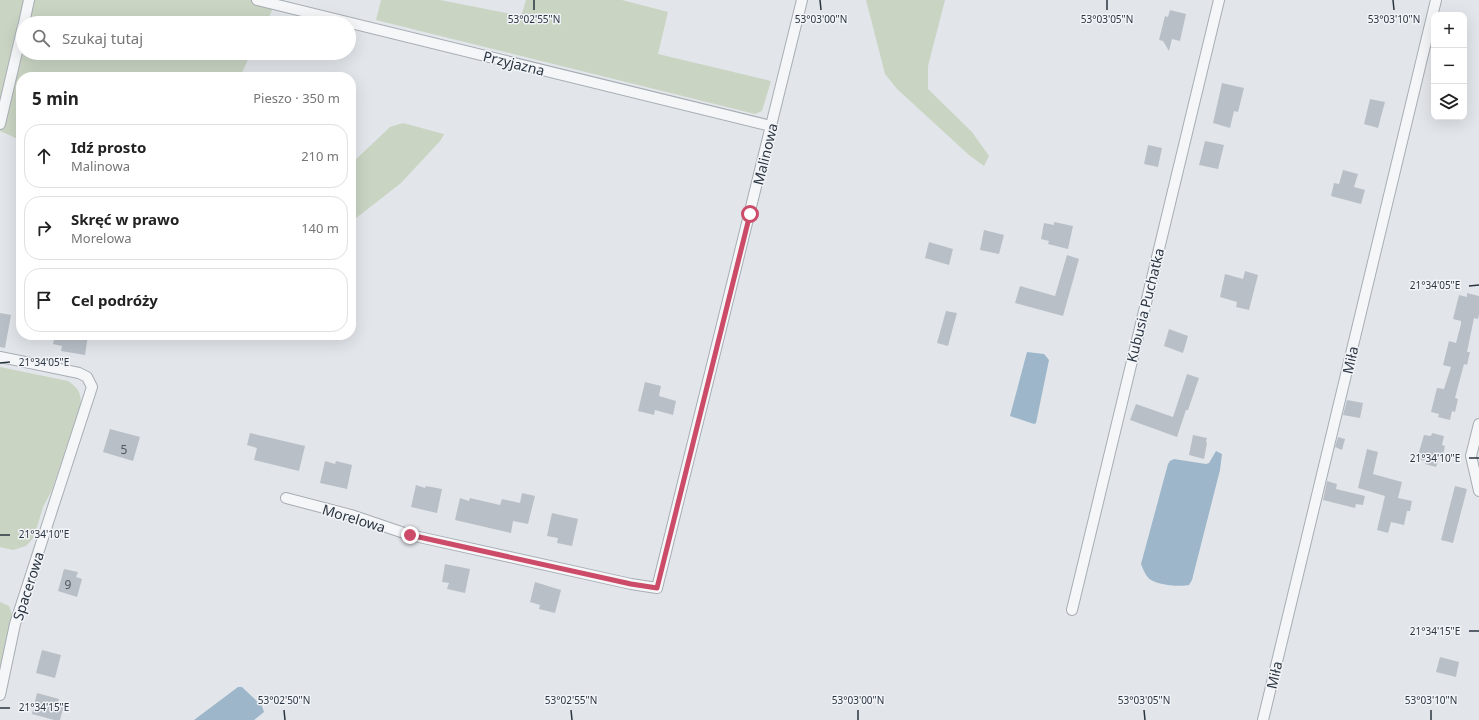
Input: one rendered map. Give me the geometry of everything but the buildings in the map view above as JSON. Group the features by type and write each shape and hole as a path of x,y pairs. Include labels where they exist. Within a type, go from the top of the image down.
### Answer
{"street":[{"path":"26,16 29,0"},
{"name":"Przyjazna","path":"258,0 323,16"},
{"name":"Malinowa","path":"657,588 802,0"},
{"name":"Kubusia Puchatka","path":"1072,610 1219,0"},
{"name":"Miła","path":"1263,720 1436,0"},
{"name":"Przyjazna","path":"356,24 772,126"},
{"path":"0,124 16,56"},
{"name":"Spacerowa","path":"0,358 79,373 87,377 92,387 16,624 0,695"},
{"path":"1479,424 1471,456 1479,491"},
{"name":"Morelowa","path":"286,498 351,515 410,535 631,584 657,588"}],"green space":[{"path":"0,0 277,0 269,16 16,16 16,60 248,60 242,72 16,72 16,138 0,131"},
{"path":"381,0 440,0 521,16 526,0 622,0 668,12 658,54 771,81 762,111 755,114 376,20"},
{"path":"866,0 945,0 928,66 928,89 972,132 989,156 984,166 969,155 897,89 885,74"},
{"path":"403,123 444,134 441,140 401,183 356,218 356,159 390,127"},
{"path":"0,367 68,381 78,390 81,399 81,403 52,490 43,507 34,537 26,546 13,550 0,547"},
{"path":"0,602 9,606 12,614 0,688"}],"water":[{"path":"1027,352 1044,354 1049,360 1036,423 1034,424 1010,416"},
{"path":"1216,451 1222,454 1220,470 1192,580 1189,585 1180,586 1155,582 1149,579 1141,564 1168,464 1174,459 1206,464 1209,463"},
{"path":"238,687 242,687 262,706 264,712 254,720 194,720"}],"route":[{"path":"410,535 631,584 657,588 750,214"}]}
